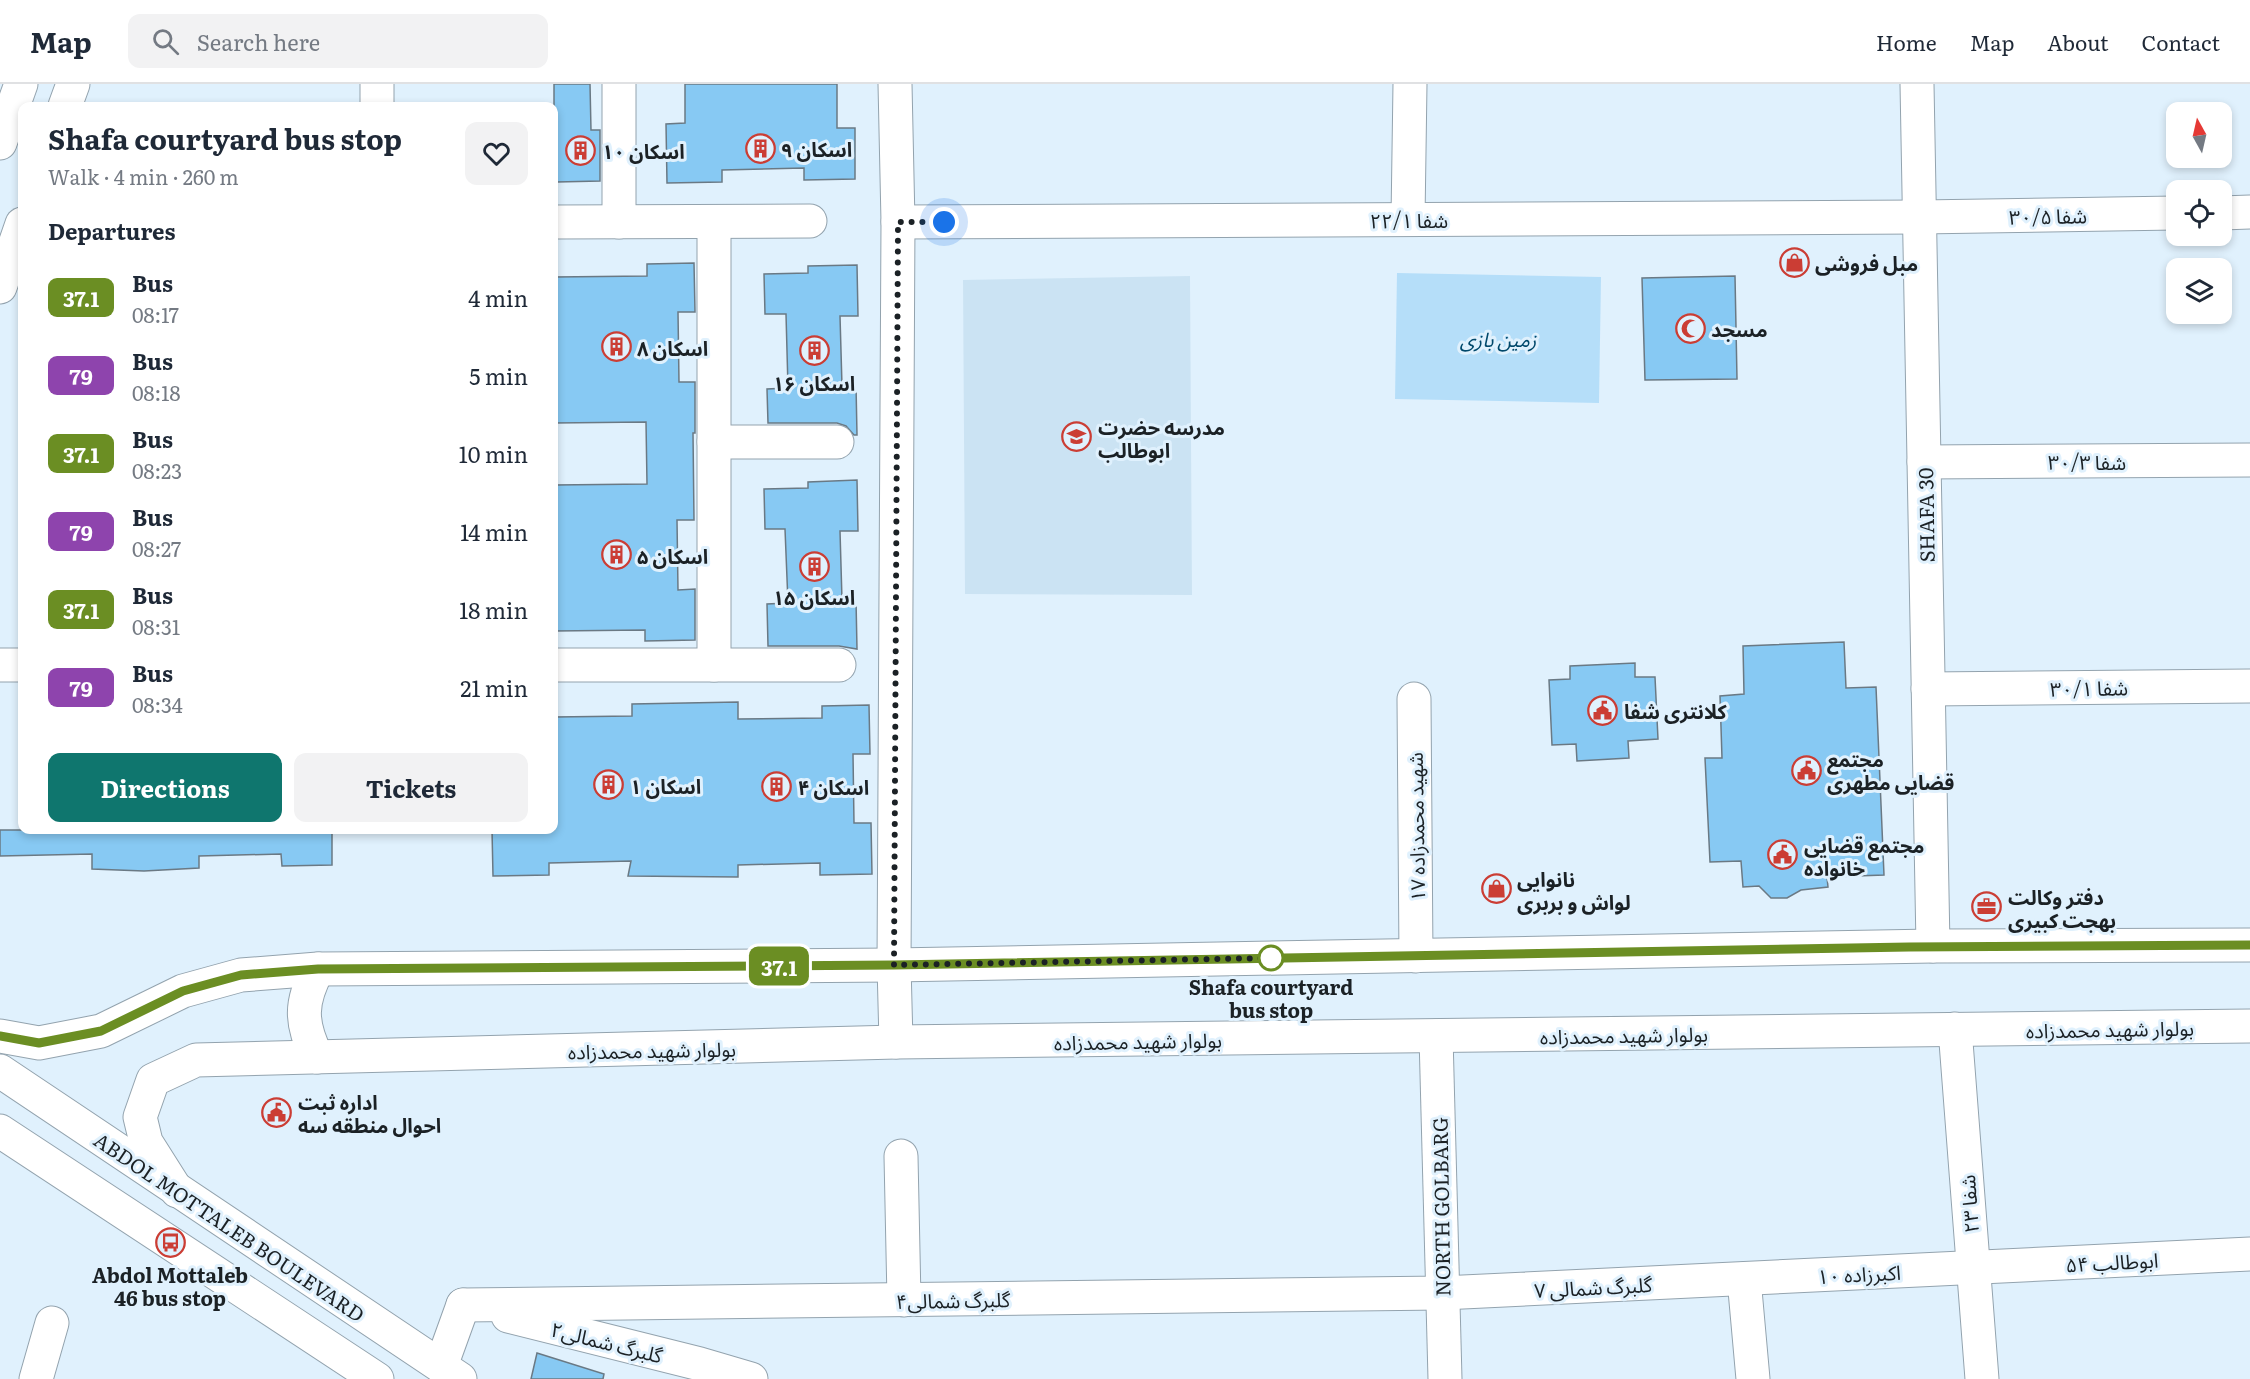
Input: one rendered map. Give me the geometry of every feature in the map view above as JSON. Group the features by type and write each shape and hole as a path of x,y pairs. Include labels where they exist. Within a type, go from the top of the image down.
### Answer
{"street":[{"path":"0,143 21,84"},
{"path":"66,102 73,84"},
{"path":"377,84 377,102"},
{"path":"619,84 619,222"},
{"path":"895,84 898,222 894,965 896,1042"},
{"path":"1408,219 1410,84"},
{"name":"SHAFA 30","path":"1917,84 1933,946"},
{"path":"2232,213 2250,212"},
{"name":"۳۰/۵ شفا","path":"1920,217 2166,213"},
{"name":"۲۲/۱ شفا","path":"898,222 1920,217"},
{"path":"558,222 810,221"},
{"path":"714,222 714,665"},
{"path":"0,287 18,235"},
{"path":"714,442 837,442"},
{"name":"۳۰/۳ شفا","path":"1924,462 2250,460"},
{"path":"0,665 18,665"},
{"path":"558,665 839,665"},
{"name":"شفا ۳۰/۱","path":"1928,689 2250,686"},
{"name":"شهید محمدزاده ۱۷","path":"1414,699 1416,956"},
{"path":"0,1036 39,1043 101,1031 183,991 241,975 318,969 894,965 1933,946 2250,945"},
{"path":"317,1057 304,1022 304,1003 309,985 318,969"},
{"name":"بولوار شهید محمدزاده","path":"177,1191 146,1142 141,1117 153,1080 196,1060 896,1042 2250,1026"},
{"name":"شفا ۲۳","path":"1955,1029 1982,1379"},
{"name":"NORTH GOLBARG","path":"1436,1036 1445,1379"},
{"name":"ABDOL MOTTALEB BOULEVARD","path":"0,1071 451,1372"},
{"path":"0,1131 377,1379"},
{"path":"901,1156 904,1300"},
{"name":"ابوطالب ۵۴","path":"1973,1268 2250,1254"},
{"name":"اکبرزاده ۱۰","path":"1744,1279 1973,1268"},
{"path":"1744,1279 1753,1379"},
{"name":"گلبرگ شمالی ۷","path":"1442,1293 1744,1279"},
{"name":"گلبرگ شمالی۴","path":"464,1305 1442,1293"},
{"path":"451,1372 464,1305"},
{"name":"گلبرگ شمالی۲","path":"464,1305 698,1371 751,1379"},
{"path":"36,1379 52,1323"}],"shaded area":[{"name":"مدرسه حضرت ابوطالب","path":"1190,276 1192,595 965,594 963,280"}],"green space":[{"name":"زمین بازی","path":"1397,273 1601,277 1599,403 1395,399"}],"building":[{"path":"554,84 590,84 591,130 600,130 600,181 558,182 558,102 554,102"},
{"name":"اسکان ۹","path":"685,84 837,84 837,128 855,128 855,179 804,180 804,168 722,170 722,182 667,183 666,124 685,123"},
{"path":"694,263 695,312 678,312 679,382 695,382 694,520 677,520 678,590 695,589 695,640 645,641 645,630 558,631 558,485 647,484 646,422 558,423 558,277 647,276 647,264"},
{"name":"اسکان ۱۶","path":"857,265 858,316 840,316 842,386 856,385 857,435 854,435 846,426 837,423 768,423 767,389 788,388 786,314 765,314 764,274 808,273 808,266"},
{"name":"مسجد","path":"1735,276 1737,379 1645,380 1642,278"},
{"name":"اسکان ۱۵","path":"857,480 858,531 840,531 842,600 856,600 857,649 839,646 768,646 767,604 788,603 785,529 765,529 764,489 808,488 808,482"},
{"name":"مجتمع قضایی مطهری","path":"1844,642 1846,688 1876,687 1884,875 1827,877 1828,887 1801,890 1787,898 1771,898 1759,886 1743,887 1741,861 1710,862 1705,758 1722,758 1720,696 1744,694 1743,646"},
{"name":"کلانتری شفا","path":"1635,663 1635,677 1655,677 1658,739 1628,741 1629,758 1577,761 1576,744 1552,745 1549,680 1570,679 1570,666"},
{"path":"738,702 738,719 822,718 822,706 869,705 870,754 853,754 854,823 871,823 872,874 820,875 820,863 738,865 738,877 628,876 631,861 549,863 549,875 493,876 492,834 558,834 558,717 632,716 632,704"},
{"path":"0,830 18,830 18,834 332,834 332,865 282,866 281,854 199,856 199,868 144,871 92,869 92,854 0,856"},
{"path":"537,1353 604,1374 603,1379 531,1379"}],"bus line":[{"name":"37.1","path":"0,1036 39,1043 101,1031 183,991 241,975 318,969 894,965 1909,947 2250,945"}],"place":[{"name":"اسکان ۹","path":"760,148"},
{"name":"اسکان ۱۰","path":"581,150"},
{"name":"مبل فروشی","path":"1794,262"},
{"name":"مسجد","path":"1690,328"},
{"name":"اسکان ۸","path":"616,347"},
{"name":"اسکان ۱۶","path":"814,351"},
{"name":"مدرسه حضرت ابوطالب","path":"1077,437"},
{"name":"اسکان ۵","path":"616,555"},
{"name":"اسکان ۱۵","path":"814,566"},
{"name":"کلانتری شفا","path":"1603,710"},
{"name":"مجتمع قضایی مطهری","path":"1806,770"},
{"name":"اسکان ۱","path":"609,785"},
{"name":"اسکان ۴","path":"777,786"},
{"name":"مجتمع قضایی خانواده","path":"1783,855"},
{"name":"نانوایی لواش و بربری","path":"1496,889"},
{"name":"دفتر وکالت بهجت کبیری","path":"1987,907"},
{"name":"Shafa courtyard bus stop","path":"1271,958"},
{"name":"اداره ثبت احوال منطقه سه","path":"277,1112"},
{"name":"Abdol Mottaleb 46 bus stop","path":"170,1243"}],"route":[{"path":"944,222 898,222 894,965 1271,958"}]}
